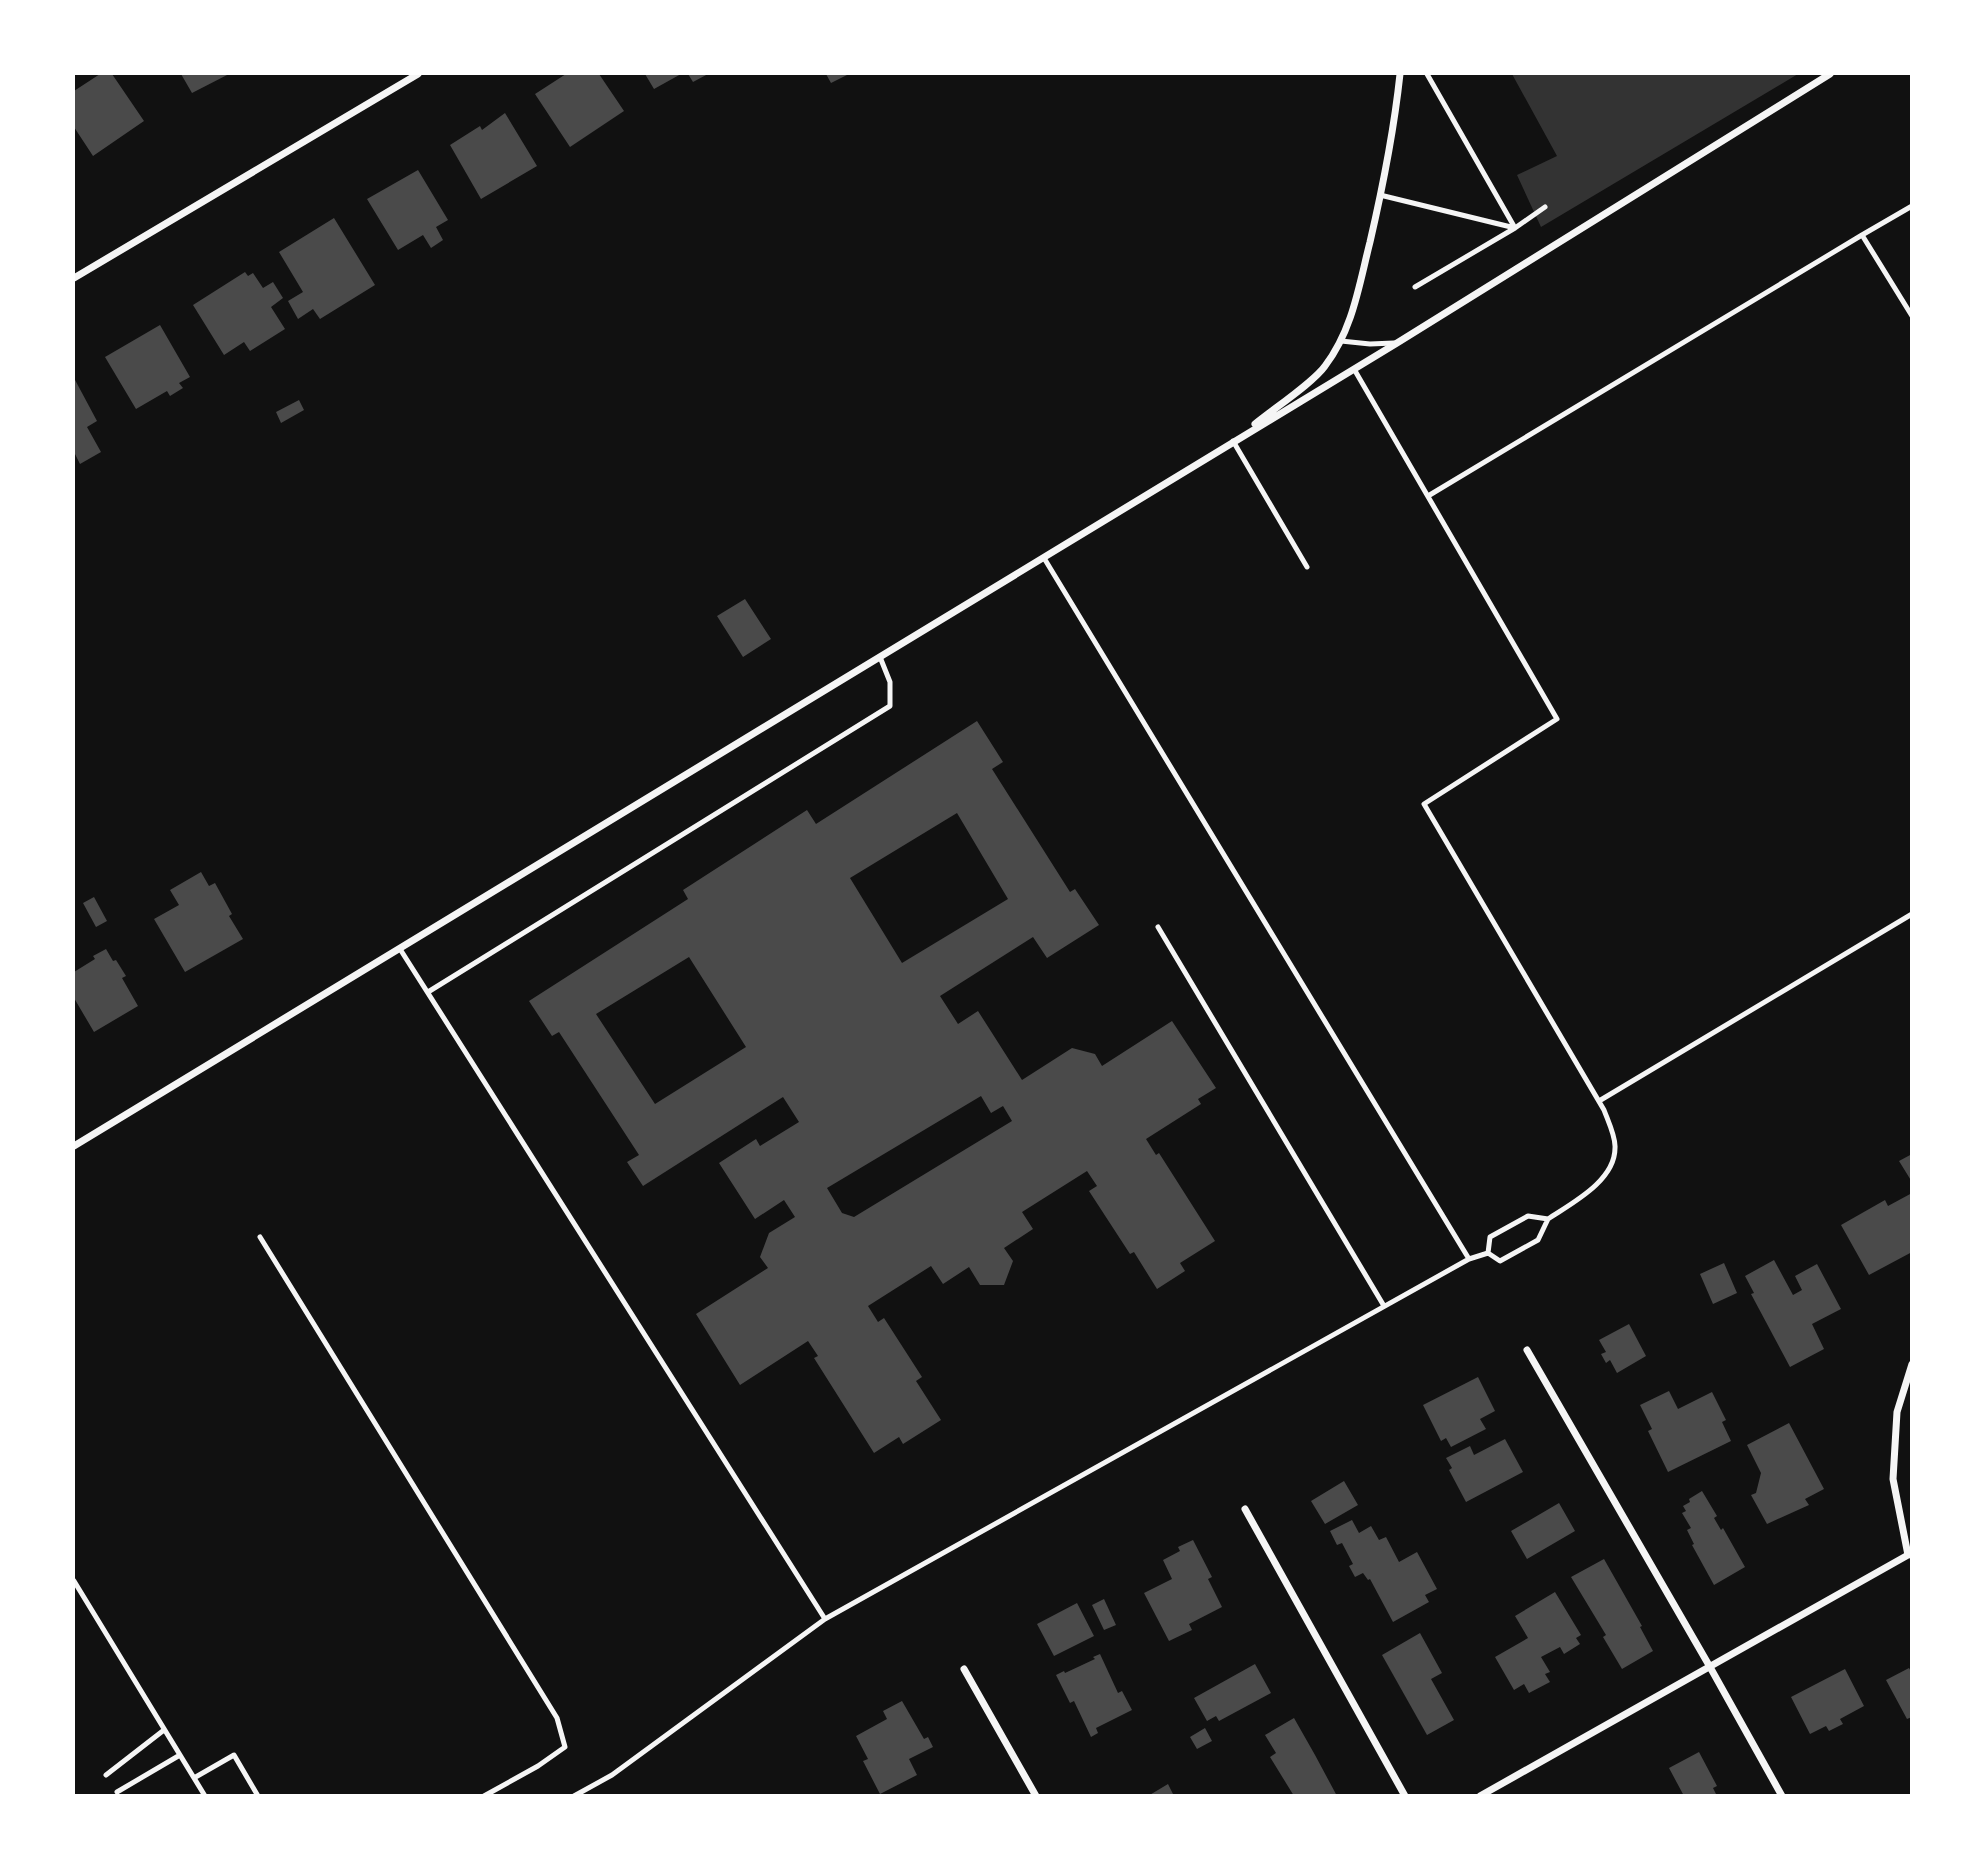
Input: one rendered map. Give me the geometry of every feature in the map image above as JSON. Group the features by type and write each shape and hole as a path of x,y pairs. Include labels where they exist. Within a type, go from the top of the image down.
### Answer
{"street":[{"path":"74,278 418,74"},
{"path":"1233,442 1324,369 1342,341 1352,316 1380,195 1395,119 1400,74"},
{"path":"74,1146 1397,343 1830,74"},
{"path":"1527,1350 1782,1796"},
{"path":"1480,1796 1910,1556 1893,1479 1897,1412 1912,1364"},
{"path":"1245,1509 1405,1796"},
{"path":"964,1669 1036,1796"}],"lane":[{"path":"1427,74 1515,228"},
{"path":"1380,195 1515,228"},
{"path":"1428,496 1912,206"},
{"path":"1415,287 1515,228 1545,207"},
{"path":"1862,235 1912,316"},
{"path":"1342,341 1397,343"},
{"path":"1354,369 1557,719 1423,804 1599,1101 1616,1147 1610,1169 1590,1190 1548,1219 1538,1240 1500,1261 1488,1253"},
{"path":"1233,442 1307,567"},
{"path":"1044,558 1469,1259"},
{"path":"428,992 890,706 890,682 880,657"},
{"path":"1599,1101 1912,914"},
{"path":"1158,927 1384,1306"},
{"path":"400,949 825,1619"},
{"path":"1488,1253 1490,1237 1528,1216 1548,1219"},
{"path":"260,1237 557,1718 565,1747 538,1766 484,1796"},
{"path":"574,1796 612,1775 825,1619 1469,1259 1488,1253"},
{"path":"74,1581 205,1796"},
{"path":"106,1774 164,1730"},
{"path":"117,1792 180,1755"},
{"path":"194,1778 234,1755 258,1796"}],"shaded area":[{"path":"1512,74 1798,74 1541,227 1517,175 1557,156"}],"building":[{"path":"100,74 112,74 144,121 93,156 74,127 74,91"},
{"path":"181,74 229,74 192,93"},
{"path":"566,74 599,74 624,111 570,147 535,94"},
{"path":"645,74 681,74 654,89"},
{"path":"688,74 708,74 693,82"},
{"path":"826,74 849,74 831,83"},
{"path":"505,113 537,166 481,199 450,145 480,126 482,130"},
{"path":"418,170 448,220 436,227 443,240 431,248 423,235 398,250 367,199"},
{"path":"334,218 375,285 320,319 313,309 298,319 288,301 303,292 279,252"},
{"path":"245,272 248,276 253,273 263,288 273,282 283,298 271,307 285,329 250,351 244,342 224,355 193,305"},
{"path":"160,325 190,377 179,383 183,388 170,396 167,391 136,409 105,357"},
{"path":"74,378 97,421 87,427 101,452 80,464 74,452"},
{"path":"299,400 304,410 281,423 276,412"},
{"path":"745,599 771,639 743,657 717,616"},
{"path":"977,721 1003,762 992,769 1070,892 1075,889 1099,925 1047,958 1033,937 940,996 958,1024 978,1011 1022,1080 1072,1048 1095,1054 1102,1066 1172,1021 1216,1088 1198,1099 1201,1104 1146,1139 1156,1155 1159,1153 1215,1241 1180,1263 1185,1271 1157,1289 1134,1252 1130,1254 1089,1191 1097,1186 1087,1171 1022,1212 1033,1229 1004,1248 1013,1261 1004,1285 980,1285 969,1267 943,1284 931,1266 868,1306 878,1322 884,1318 922,1377 916,1381 941,1420 903,1444 899,1437 874,1453 814,1358 818,1356 808,1341 740,1385 696,1314 768,1268 760,1257 769,1233 795,1217 784,1200 755,1219 719,1163 756,1139 760,1146 799,1122 783,1097 643,1186 627,1162 639,1155 559,1032 552,1036 529,1001 688,899 683,890 807,810 816,824","holes":["957,813 1008,899 902,963 850,878","689,957 746,1047 655,1104 596,1014","981,1096 991,1113 1003,1106 1012,1121 854,1217 842,1213 827,1188"]},
{"path":"201,872 209,886 215,883 232,914 229,916 243,939 185,972 154,919 179,905 170,890"},
{"path":"94,897 107,921 96,927 83,903"},
{"path":"106,949 126,976 122,978 138,1006 94,1032 74,998 74,972"},
{"path":"1912,1154 1912,1182 1899,1161"},
{"path":"1912,1193 1912,1252 1869,1275 1841,1225 1885,1200 1888,1206"},
{"path":"1774,1260 1793,1295 1802,1290 1795,1276 1817,1264 1841,1309 1812,1324 1824,1349 1790,1367 1751,1294 1754,1293 1745,1276"},
{"path":"1724,1263 1737,1293 1713,1304 1700,1274"},
{"path":"1629,1324 1646,1356 1617,1373 1610,1360 1606,1363 1601,1354 1606,1352 1599,1340"},
{"path":"1478,1377 1495,1411 1480,1419 1486,1429 1451,1447 1446,1438 1441,1441 1423,1405"},
{"path":"1669,1391 1678,1409 1712,1392 1726,1420 1722,1422 1731,1441 1668,1472 1648,1431 1652,1429 1640,1405"},
{"path":"1789,1423 1824,1489 1805,1499 1809,1505 1767,1524 1751,1495 1756,1493 1761,1473 1747,1445"},
{"path":"1505,1439 1523,1472 1466,1502 1449,1470 1452,1468 1446,1458 1470,1446 1474,1455"},
{"path":"1344,1481 1358,1505 1325,1524 1311,1501"},
{"path":"1702,1491 1717,1516 1714,1518 1721,1530 1723,1528 1745,1567 1714,1585 1692,1545 1694,1544 1687,1530 1691,1528 1682,1513 1686,1511 1683,1506 1690,1502 1689,1499"},
{"path":"1559,1503 1575,1531 1527,1559 1511,1531"},
{"path":"1352,1520 1359,1533 1371,1526 1379,1540 1386,1537 1399,1562 1417,1552 1437,1589 1425,1595 1429,1602 1393,1622 1370,1579 1363,1573 1355,1577 1349,1566 1353,1564 1342,1543 1337,1545 1330,1531"},
{"path":"1193,1540 1212,1577 1208,1579 1222,1607 1189,1624 1192,1630 1169,1641 1144,1593 1172,1579 1163,1560 1180,1551 1178,1547"},
{"path":"1604,1559 1653,1651 1622,1669 1603,1637 1606,1635 1571,1577"},
{"path":"1555,1592 1581,1635 1576,1638 1580,1644 1564,1654 1560,1647 1541,1657 1550,1672 1545,1674 1550,1682 1529,1693 1524,1684 1514,1690 1495,1657 1528,1638 1515,1616"},
{"path":"1104,1599 1116,1625 1104,1630 1092,1605"},
{"path":"1077,1603 1094,1636 1054,1656 1037,1624"},
{"path":"1420,1633 1442,1673 1431,1679 1454,1720 1427,1735 1382,1655"},
{"path":"1100,1654 1118,1693 1122,1691 1132,1710 1096,1728 1098,1733 1091,1737 1074,1701 1070,1703 1056,1675 1095,1659 1093,1657"},
{"path":"1255,1664 1271,1693 1219,1721 1216,1716 1207,1721 1194,1698"},
{"path":"1909,1668 1912,1673 1912,1717 1907,1719 1886,1680"},
{"path":"1845,1669 1864,1706 1840,1719 1843,1724 1829,1731 1826,1726 1810,1734 1791,1697"},
{"path":"902,1701 924,1739 928,1737 933,1747 909,1759 917,1775 880,1794 863,1761 868,1759 856,1736 887,1719 883,1711"},
{"path":"1294,1718 1337,1796 1294,1796 1270,1757 1276,1753 1265,1735"},
{"path":"1205,1728 1212,1741 1197,1749 1190,1737"},
{"path":"1699,1752 1717,1786 1713,1788 1717,1796 1684,1796 1669,1768"},
{"path":"1168,1784 1174,1796 1148,1796"}]}
